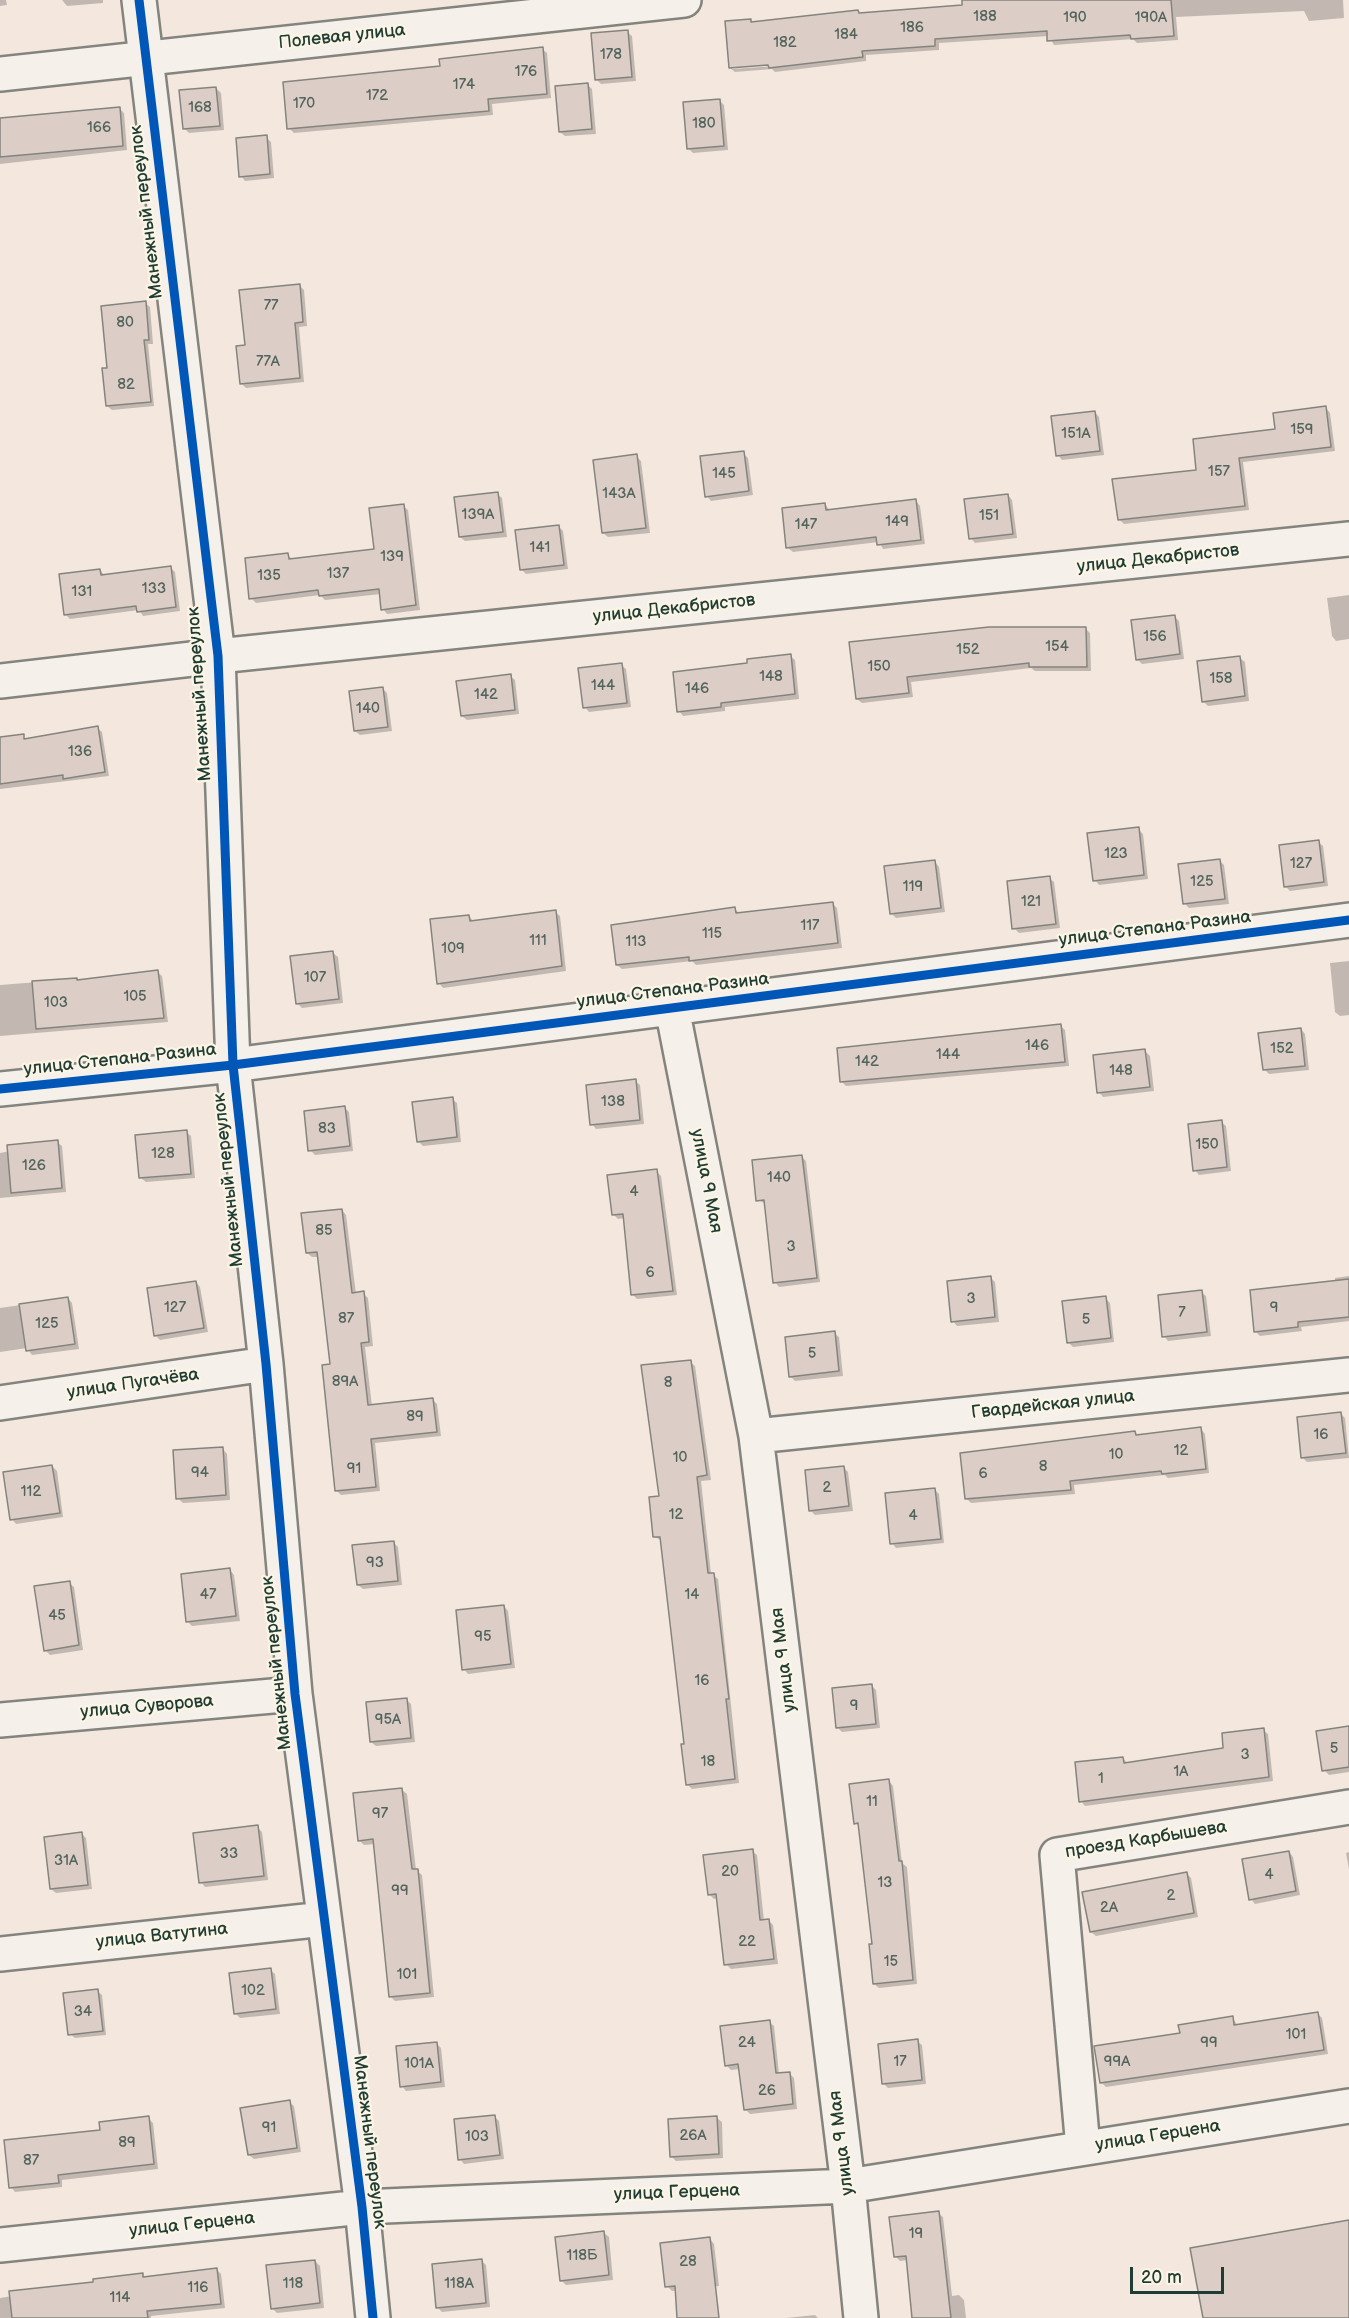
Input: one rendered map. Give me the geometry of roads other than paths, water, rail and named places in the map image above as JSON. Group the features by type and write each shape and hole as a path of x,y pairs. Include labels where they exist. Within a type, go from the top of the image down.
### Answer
{"street":[{"name":"Манежный переулок","path":"139,0 218,656 233,1065 266,1364 295,1694 362,2207 373,2318"},
{"name":"Полевая улица","path":"0,74 684,0"},
{"name":"улица Декабристов","path":"0,681 218,656 1349,539"},
{"name":"улица Степана Разина","path":"0,1089 233,1065 1349,920"},
{"name":"улица 9 Мая","path":"672,1008 756,1436 848,2186 861,2318"},
{"name":"улица Пугачёва","path":"0,1403 266,1364"},
{"name":"Гвардейская улица","path":"756,1436 1349,1375"},
{"name":"улица Суворова","path":"0,1720 295,1694"},
{"name":"проезд Карбышева","path":"1083,2148 1057,1855 1349,1807"},
{"name":"улица Ватутина","path":"0,1954 324,1919"},
{"name":"улица Герцена","path":"0,2245 362,2207 848,2186 1349,2106"}]}
